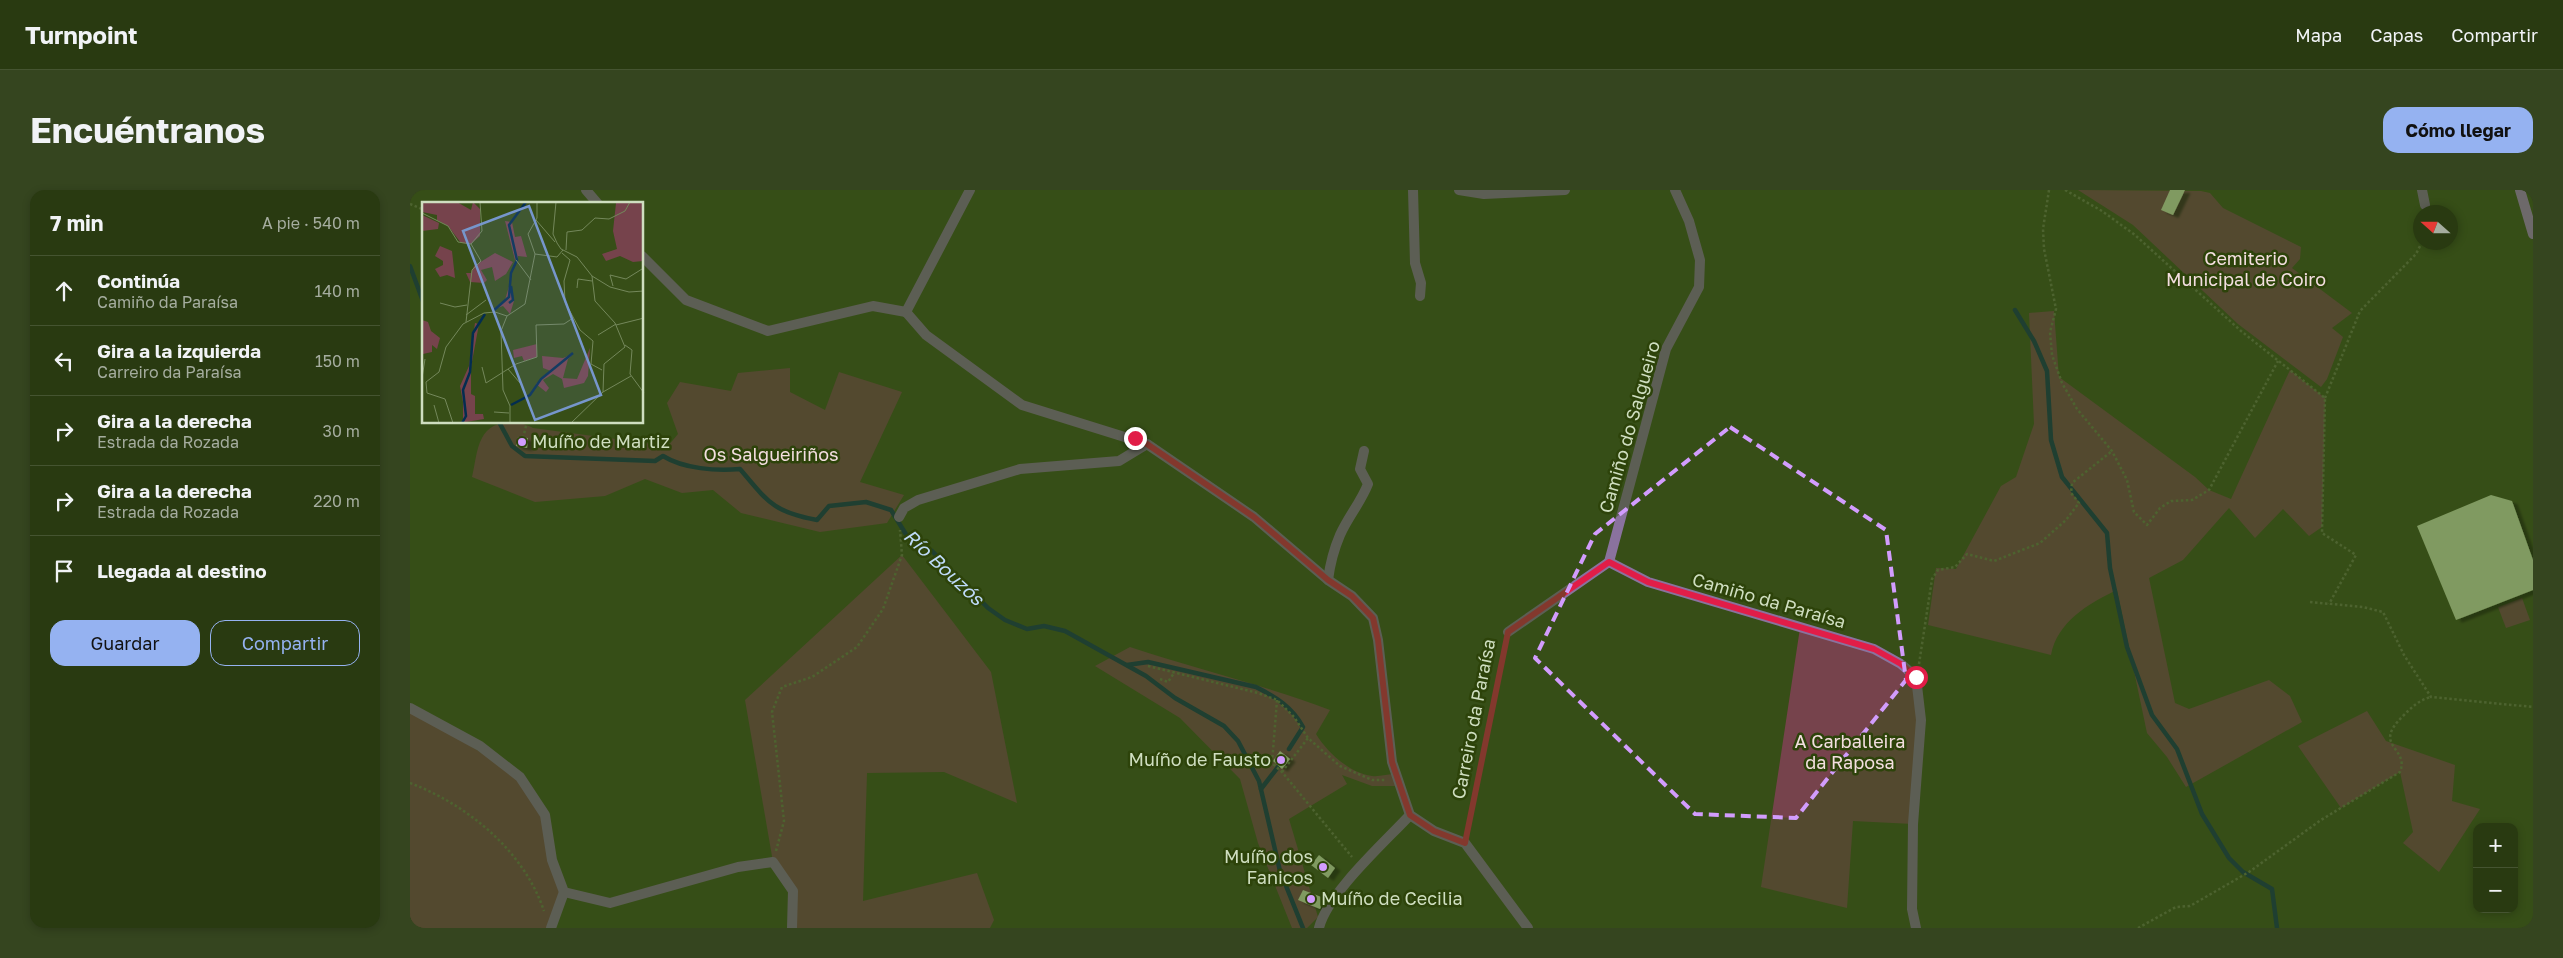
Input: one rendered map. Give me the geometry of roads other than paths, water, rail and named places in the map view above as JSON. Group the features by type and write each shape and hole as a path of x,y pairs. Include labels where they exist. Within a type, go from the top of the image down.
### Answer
{"street":[{"path":"586,190 596,202"},
{"path":"906,312 970,190"},
{"path":"1413,190 1415,263 1421,283 1420,296"},
{"path":"1459,190 1484,194 1565,190"},
{"name":"Camiño do Salgueiro","path":"1609,562 1666,349 1699,287 1700,260 1689,221 1674,190"},
{"path":"2422,190 2426,205"},
{"path":"2520,190 2533,234"},
{"path":"644,258 686,300 768,331 873,306 906,312 926,336 1022,405 1147,444 1254,517 1328,580 1352,596 1373,618 1378,640 1392,762 1410,815 1434,831 1465,843 1528,928"},
{"path":"899,517 904,508 918,500 1020,469 1119,461 1147,444"},
{"path":"1328,580 1331,560 1340,534 1361,500 1368,484 1360,469 1364,451"},
{"name":"Carreiro da Paraísa","path":"1508,632 1609,562"},
{"name":"Camiño da Paraísa","path":"1609,562 1648,582 1874,649 1901,664 1916,677 1921,720 1913,824 1912,908 1916,928"},
{"path":"410,708 480,746 520,777 545,815 552,860 564,892 549,924"},
{"path":"1319,928 1321,917 1361,868 1410,815"},
{"path":"564,892 610,903 738,867 773,862 793,891 792,928"}],"waterway":[{"name":"Río Bouzós","path":"410,266 422,299"},
{"path":"2015,310 2034,341 2047,371 2051,440 2062,477 2107,533 2110,568 2127,647 2152,715 2177,749 2202,814 2229,858 2243,872 2272,889 2277,928"},
{"name":"Río Bouzós","path":"500,424 512,446 525,456 655,461 663,456 681,464 700,468 740,469 772,504 802,517 817,520 829,506 866,502 891,510 907,536 932,551 988,608 1005,620 1027,629 1044,626 1065,631 1146,676 1175,698 1224,726 1238,741 1259,781 1280,871 1303,928"},
{"path":"1127,665 1148,662 1256,687 1289,708 1303,727 1289,749"},
{"path":"1261,789 1278,767"}],"place":[{"name":"Muíño de Martiz","path":"522,442"},
{"name":"Muíño de Fausto","path":"1281,760"},
{"name":"Muíño dos Fanicos","path":"1323,867"},
{"name":"Muíño de Cecilia","path":"1311,899"}],"park label":[{"name":"Cemiterio Municipal de Coiro","path":"2246,269"},
{"name":"Os Salgueiriños","path":"771,455"},
{"name":"A Carballeira da Raposa","path":"1850,752"}]}
